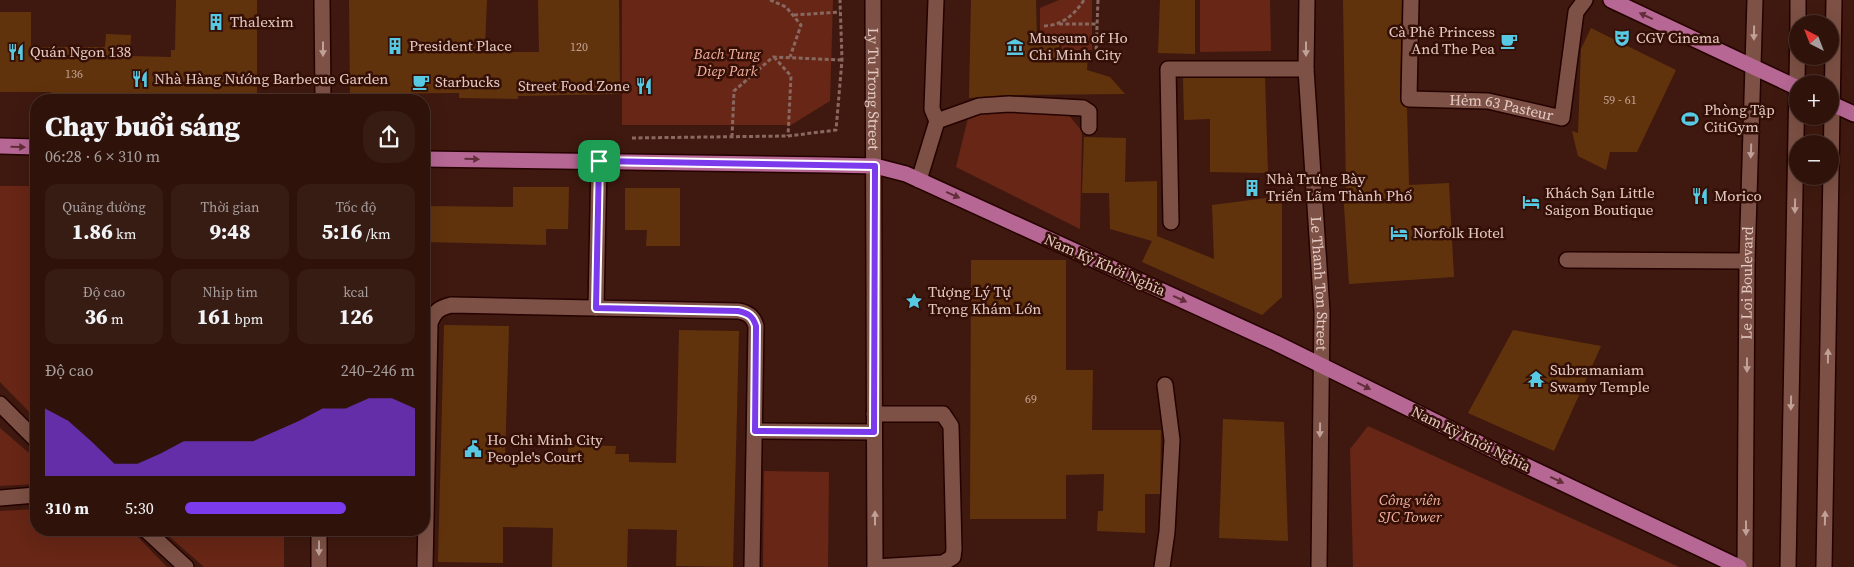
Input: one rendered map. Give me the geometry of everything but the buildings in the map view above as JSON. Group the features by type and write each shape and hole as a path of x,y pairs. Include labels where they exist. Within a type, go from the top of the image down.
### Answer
{"main road":[{"path":"1611,0 1789,83"},
{"path":"1839,107 1854,114"},
{"path":"0,146 30,147"},
{"name":"Nam Kỳ Khởi Nghĩa","path":"430,159 875,166 906,174 1320,364 1493,450 1739,567"}],"street":[{"path":"322,0 323,94"},
{"name":"Ly Tu Trong Street","path":"873,0 875,567"},
{"path":"919,180 937,121 932,109 936,0"},
{"name":"Le Thanh Ton Street","path":"1307,0 1306,69 1322,312 1319,567"},
{"name":"Hẻm 63 Pasteur","path":"1410,0 1409,99 1488,101 1562,118 1576,12 1585,0"},
{"name":"Le Loi Boulevard","path":"1745,567 1747,261 1755,0"},
{"path":"1798,0 1798,15"},
{"path":"1832,75 1834,0"},
{"path":"1171,222 1168,69 1306,69"},
{"path":"937,121 979,106 1018,105 1083,108 1089,112 1089,127"},
{"path":"1788,567 1796,125"},
{"path":"1824,567 1831,125"},
{"path":"596,308 599,161"},
{"path":"1567,260 1747,261"},
{"path":"430,323 434,313 440,308 450,305 738,311 747,313 754,318 756,326 752,567"},
{"path":"1162,567 1172,440 1165,384"},
{"path":"0,404 30,434"},
{"path":"874,414 943,414 950,426 954,550 953,557 943,563 875,567"},
{"path":"755,431 874,432"},
{"path":"0,498 30,496"},
{"path":"152,536 186,567"},
{"path":"319,536 319,567"},
{"path":"425,567 426,536"}],"path":[{"path":"770,0 786,7 802,25 790,57"},
{"path":"632,138 788,136 836,130 842,60 840,0"},
{"path":"1056,24 1071,17 1084,0"},
{"path":"1098,0 1096,53 1124,53"},
{"path":"794,15 840,12"},
{"path":"1044,26 1056,24 1097,24"},
{"path":"732,137 734,90 773,57 842,60"},
{"path":"773,57 791,76 788,136"}],"green space":[{"name":"Bach Tung Diep Park","path":"622,0 833,0 830,101 791,125 622,125"},
{"path":"1059,0 1092,0 1092,50 1062,50 1060,38 1040,39 1040,8"},
{"path":"1200,0 1270,0 1271,51 1200,52"},
{"path":"979,113 1067,113 1082,131 1080,229 956,167 968,118"},
{"path":"0,186 30,186 30,413 0,382"},
{"name":"Công viên SJC Tower","path":"1368,426 1679,567 1353,567 1350,449"},
{"path":"0,428 30,454 30,484 0,486"},
{"path":"764,471 829,472 828,567 763,567"},
{"path":"30,509 30,536 137,536 167,567 0,567 0,511"},
{"path":"169,536 284,536 284,567 204,567"}],"place":[{"name":"Thalexim","path":"216,22"},
{"name":"CGV Cinema","path":"1622,38"},
{"name":"Cà Phê Princess And The Pea","path":"1509,41"},
{"name":"President Place","path":"395,46"},
{"name":"Museum of Ho Chi Minh City","path":"1015,47"},
{"name":"Quán Ngon 138","path":"16,52"},
{"name":"Nhà Hàng Nướng Barbecue Garden","path":"140,79"},
{"name":"Starbucks","path":"421,82"},
{"name":"Street Food Zone","path":"644,86"},
{"name":"Phòng Tập CitiGym","path":"1690,119"},
{"name":"Nhà Trưng Bày Triển Lãm Thành Phố","path":"1252,188"},
{"name":"Morico","path":"1700,196"},
{"name":"Khách Sạn Little Saigon Boutique","path":"1531,202"},
{"name":"Norfolk Hotel","path":"1399,233"},
{"name":"Tượng Lý Tự Trọng Khám Lớn","path":"914,301"},
{"name":"Subramaniam Swamy Temple","path":"1536,379"},
{"name":"Ho Chi Minh City People's Court","path":"473,449"}],"route":[{"path":"599,161 875,166 874,432 755,431 756,326 754,318 747,313 738,311 596,308 599,161"}]}
